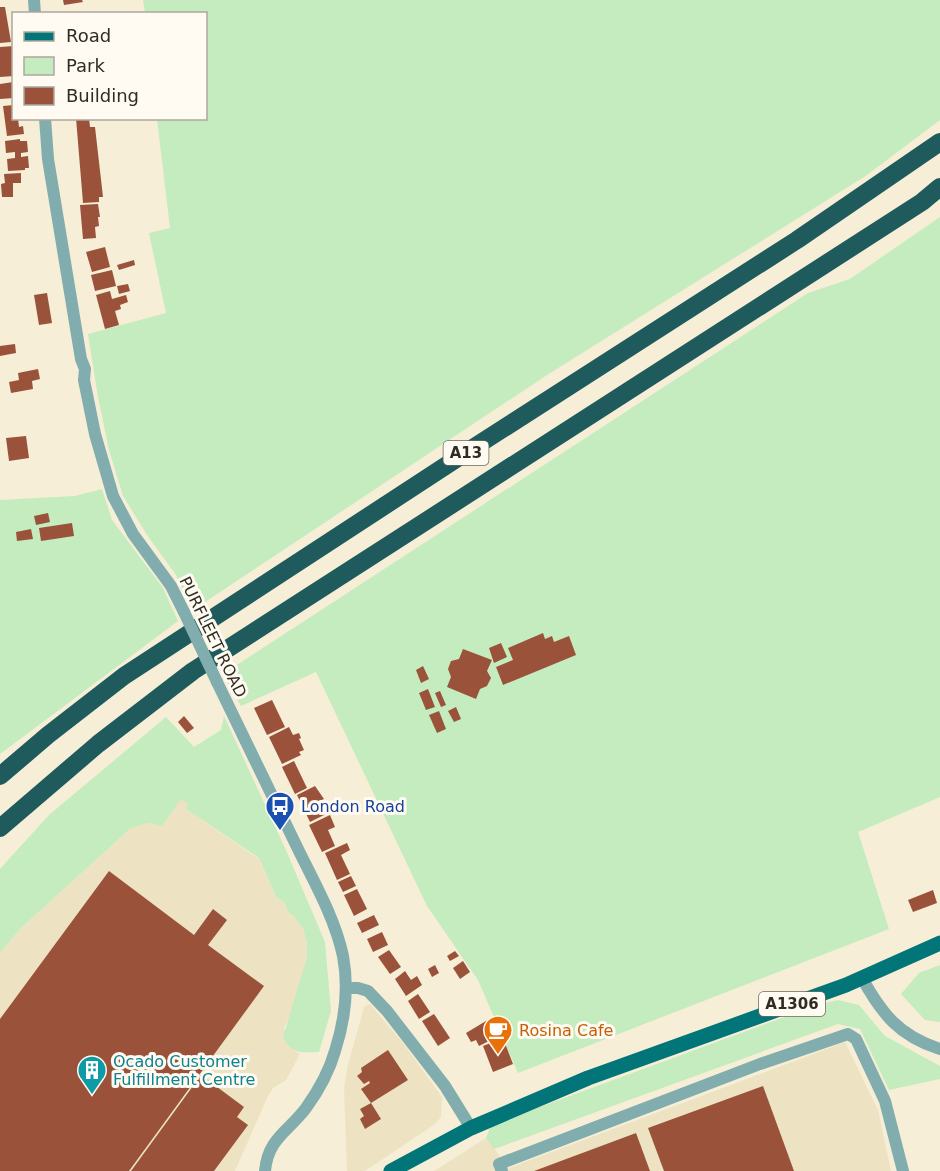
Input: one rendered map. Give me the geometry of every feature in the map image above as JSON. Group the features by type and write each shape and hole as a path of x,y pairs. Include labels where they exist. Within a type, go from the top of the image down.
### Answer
{"highway":[{"name":"A13","path":"0,776 124,676 797,240 940,142"},
{"name":"A13","path":"4,824 98,744 193,671 798,283 940,188"},
{"path":"0,838 4,824"}],"main road":[{"name":"A1306","path":"391,1171 471,1128 588,1078 862,978 940,943"}],"street":[{"name":"PURFLEET ROAD","path":"45,120 48,159 79,350 85,369 84,380 95,434 113,496 123,518 171,586 184,612 328,913 343,958 346,988 344,1020 332,1061 323,1082 305,1110 280,1134 271,1148 266,1171"},
{"path":"862,978 886,1017 903,1032 920,1042 940,1049"},
{"path":"346,988 368,991 381,1003 430,1066 471,1128"},
{"path":"502,1171 499,1164 760,1064 848,1034 856,1039 885,1101 903,1171"}],"shaded area":[{"path":"181,798 189,804 186,809 259,859 276,897 284,902 288,912 294,916 303,929 307,943 307,957 291,1013 284,1028 290,1047 300,1054 286,1080 273,1088 268,1096 235,1171 0,1171 0,953 20,929 131,828 149,823 162,826"},
{"path":"370,1004 403,1043 442,1097 441,1117 435,1124 365,1171 347,1171 344,1088 364,1007"},
{"path":"845,1042 878,1110 891,1171 434,1171 486,1138 509,1168"}],"green space":[{"path":"143,0 940,0 940,120 867,175 547,375 193,610 176,575 123,496 109,450 88,334 166,313 149,233 170,228 157,120 207,120 207,12 145,12"},
{"path":"940,217 940,797 858,832 889,929 518,1073 478,980 427,906 316,672 241,706 223,674 808,293 850,279"},
{"path":"102,489 112,520 163,588 178,621 0,754 0,500 75,496"},
{"path":"224,716 285,848 325,942 331,1011 319,1052 302,1052 293,1049 283,1037 307,957 307,943 303,929 294,916 288,912 284,902 276,897 259,858 186,809 188,804 181,799 162,826 149,823 131,828 20,929 0,953 0,869 49,815 166,717 194,747 221,730"},
{"path":"940,965 940,1022 925,1020 901,994 919,973"},
{"path":"838,1000 859,1005 885,1036 940,1066 940,1079 889,1090 860,1029 838,1024 494,1149 486,1138 491,1125 817,1005"}],"building":[{"path":"63,0 82,0 83,2 64,5"},
{"path":"0,7 5,7 11,42 0,43"},
{"path":"12,46 12,76 0,77 0,47"},
{"path":"12,82 12,98 0,99 0,84"},
{"path":"12,105 12,120 18,120 19,127 23,126 24,134 7,136 3,106"},
{"path":"76,120 89,120 90,127 95,127 103,197 99,197 99,202 83,203"},
{"path":"20,139 20,141 27,141 28,152 21,153 21,157 28,156 29,168 8,171 7,159 15,158 15,152 6,153 5,141"},
{"path":"21,173 21,183 13,183 13,197 2,197 1,184 5,183 4,174"},
{"path":"98,204 100,217 98,217 99,226 95,227 96,238 83,239 80,205"},
{"path":"105,247 110,267 92,272 86,252"},
{"path":"134,260 135,265 119,270 117,265"},
{"path":"112,270 116,286 95,291 91,275"},
{"path":"128,284 130,291 119,294 117,286"},
{"path":"110,291 112,299 126,295 128,302 120,305 121,309 115,311 119,325 105,329 96,295"},
{"path":"47,293 52,323 39,325 34,295"},
{"path":"15,344 16,353 0,356 0,346"},
{"path":"38,369 40,379 32,381 33,389 11,393 9,382 19,380 18,373"},
{"path":"26,436 29,458 9,461 6,438"},
{"path":"48,513 50,522 36,525 34,516"},
{"path":"72,523 74,536 41,541 39,528"},
{"path":"31,529 33,539 17,541 16,532"},
{"path":"543,633 545,639 552,636 554,642 569,636 576,655 503,685 496,667 513,660 508,648"},
{"path":"501,643 507,657 494,663 489,648"},
{"path":"463,649 492,660 487,671 491,678 487,686 480,689 476,699 447,687 451,677 448,669 451,661 459,659"},
{"path":"423,666 429,679 421,683 416,670"},
{"path":"428,689 435,707 426,710 419,693"},
{"path":"440,691 446,705 441,707 435,693"},
{"path":"272,700 285,727 267,735 254,708"},
{"path":"456,707 461,719 454,722 448,711"},
{"path":"439,711 446,729 437,733 429,715"},
{"path":"184,716 194,728 187,733 178,722"},
{"path":"289,727 293,735 299,733 304,750 299,752 301,755 282,764 269,737"},
{"path":"294,761 307,788 295,794 282,767"},
{"path":"315,786 324,799 317,802 320,808 325,806 328,813 310,822 297,795"},
{"path":"330,815 335,827 328,830 335,846 322,852 309,825"},
{"path":"347,843 350,850 341,855 350,874 337,880 325,853"},
{"name":"Ocado Customer Fulfillment Centre","path":"109,871 194,935 213,909 227,920 208,945 264,986 129,1171 0,1171 0,1019"},
{"path":"351,876 356,886 343,892 338,882"},
{"path":"357,889 367,909 354,916 344,895"},
{"path":"933,890 937,903 913,912 908,900"},
{"path":"374,915 379,925 362,933 357,923"},
{"path":"382,932 388,945 373,952 367,939"},
{"path":"389,950 401,967 390,974 378,957"},
{"path":"455,951 459,956 450,961 447,956"},
{"path":"463,961 470,972 460,979 453,968"},
{"path":"435,965 439,973 432,977 428,969"},
{"path":"405,971 411,980 417,976 422,985 406,996 395,979"},
{"path":"418,994 430,1012 419,1019 408,1001"},
{"path":"434,1014 450,1038 438,1046 422,1021"},
{"path":"491,1018 497,1030 495,1031 497,1037 479,1046 476,1040 471,1042 466,1033"},
{"name":"Rosina Cafe","path":"503,1038 513,1064 493,1072 483,1046"},
{"path":"388,1050 408,1080 371,1103 361,1089 370,1083 369,1081 364,1084 357,1076 362,1072 361,1068"},
{"path":"201,1075 244,1107 237,1117 248,1125 214,1171 131,1171"},
{"path":"763,1086 794,1171 664,1171 648,1128"},
{"path":"371,1103 381,1119 365,1129 360,1119 364,1116 360,1109"},
{"path":"636,1133 650,1171 534,1171"}],"place":[{"name":"London Road","path":"280,832"},
{"name":"Rosina Cafe","path":"498,1056"},
{"name":"Ocado Customer Fulfillment Centre","path":"92,1096"}]}
